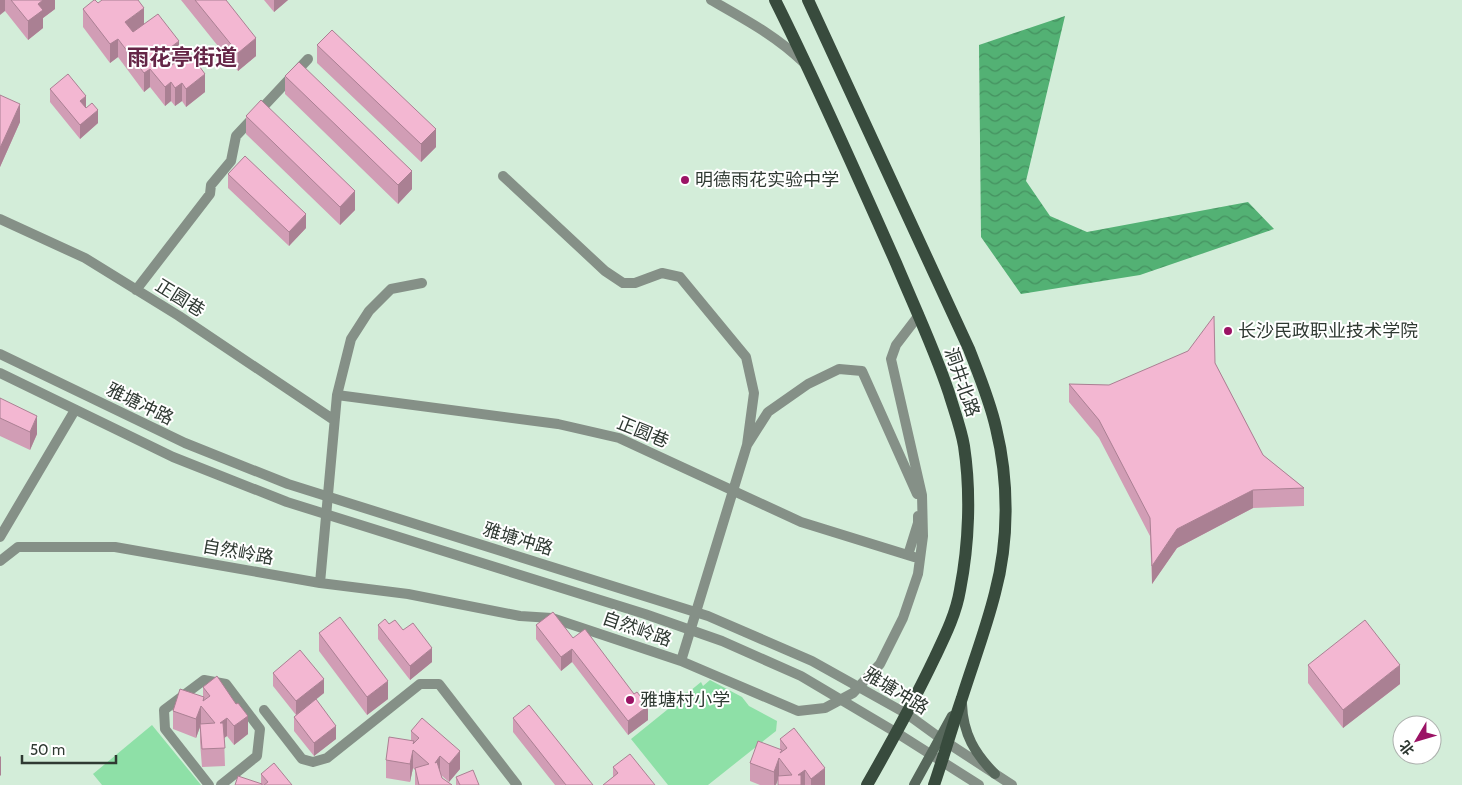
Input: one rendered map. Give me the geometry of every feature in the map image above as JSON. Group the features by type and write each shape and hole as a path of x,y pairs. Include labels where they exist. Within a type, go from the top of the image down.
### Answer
{"main road":[{"name":"洞井北路","path":"775,0 811,73 919,315 941,369 964,445 967,479 966,550 960,592 949,627 907,714 867,785"},
{"name":"洞井北路","path":"808,0 969,349 985,388 996,428 1003,469 1006,509 1002,558 996,592 962,698 944,741 942,761 934,785"},
{"path":"962,698 962,717 968,739 983,762 995,774"},
{"path":"914,785 931,754 944,741"},
{"path":"874,785 879,763"}],"street":[{"path":"711,0 766,31 803,61 811,73"},
{"path":"136,290 210,194 211,185 231,161 236,136 308,59"},
{"path":"503,176 605,271 623,282 635,283 649,280 662,273 680,277 746,357 754,393 747,445 681,661"},
{"name":"正圆巷","path":"0,219 85,258 179,316 334,420"},
{"path":"320,583 337,396 351,339 369,311 392,289 422,283"},
{"name":"自然岭路","path":"0,561 18,547 115,547 320,583 408,594 520,616 552,618 681,661 798,711 825,708 853,693 880,664 903,618 918,574 923,536 922,495 891,359 896,345 919,315"},
{"name":"雅塘冲路","path":"0,354 184,443 288,484 708,616 812,661 907,714 944,741 1012,785"},
{"path":"747,445 768,412 808,384 839,369 862,371 917,493 918,523 908,555"},
{"name":"雅塘冲路","path":"0,373 173,457 288,502 722,641 801,676 897,733 979,785"},
{"name":"正圆巷","path":"337,396 558,424 619,438 801,522 920,559"},
{"path":"0,537 75,410"},
{"path":"208,785 165,729 164,710 204,680 226,684 260,729 257,756 221,785"},
{"path":"264,710 302,759 313,762 327,758 420,684 439,684 516,785"}],"shaded area":[{"path":"710,680 742,697 749,706 777,721 776,731 708,785 668,785 631,739 678,701 677,695 690,691 701,682 703,686"},
{"path":"152,725 201,785 102,785 93,774"}],"water":[{"path":"1065,16 1026,181 1050,216 1087,232 1248,202 1274,229 1140,275 1021,294 981,237 979,45"}],"building":[{"path":"11,0 43,0 38,4 43,10 28,21"},
{"path":"94,0 98,3 102,0 138,0 144,8 125,22 133,32 158,14 179,41 163,53 172,65 189,52 205,74 186,89 182,83 175,88 171,82 165,87 150,69 144,73 118,39 110,44 83,9"},
{"path":"195,0 226,0 256,38 238,53"},
{"path":"332,30 436,129 421,144 317,45"},
{"path":"299,62 412,171 398,185 285,76"},
{"path":"68,74 86,96 80,101 86,108 92,103 98,110 80,125 50,89"},
{"path":"0,95 20,104 0,148"},
{"path":"261,100 355,191 340,207 246,116"},
{"path":"245,156 306,214 289,232 228,174"},
{"path":"1214,316 1215,363 1263,455 1304,488 1253,490 1177,529 1152,566 1150,518 1099,420 1069,384 1109,385 1188,351"},
{"path":"0,398 37,416 30,432 0,418"},
{"path":"553,612 573,638 585,629 634,694 637,692 648,706 628,721 572,649 561,657 536,625"},
{"path":"340,617 388,681 367,697 319,633"},
{"path":"385,619 389,624 395,620 403,630 413,623 432,648 410,666 378,625"},
{"path":"1365,620 1400,665 1343,710 1308,665"},
{"path":"300,650 324,679 296,701 273,673"},
{"path":"217,676 236,704 238,703 248,716 234,726 227,718 220,723 223,723 225,748 202,749 200,724 215,723 201,706 196,719 173,711 180,689 204,697 203,701 210,696 203,687"},
{"path":"316,699 336,726 314,743 294,717"},
{"path":"529,705 593,785 566,785 513,718"},
{"path":"422,718 460,751 449,764 440,756 435,763 437,762 442,778 452,785 419,785 415,768 429,764 413,750 410,764 386,760 389,737 414,741 413,744 419,738 411,731"},
{"path":"794,728 825,768 811,779 805,770 798,775 801,775 801,785 778,785 778,776 792,775 779,758 774,772 750,763 758,741 782,750 780,753 787,748 780,739"},
{"path":"630,754 655,785 603,785 618,773 613,767"},
{"path":"274,763 292,785 264,785 268,782 261,774"},
{"path":"473,770 479,785 460,785 456,777"},
{"path":"238,776 262,784 262,785 235,785"}],"place":[{"name":"明德雨花实验中学","path":"685,180"},
{"name":"长沙民政职业技术学院","path":"1228,331"},
{"name":"雅塘村小学","path":"630,700"}],"district":[{"name":"雨花亭街道","path":"182,57"}]}
